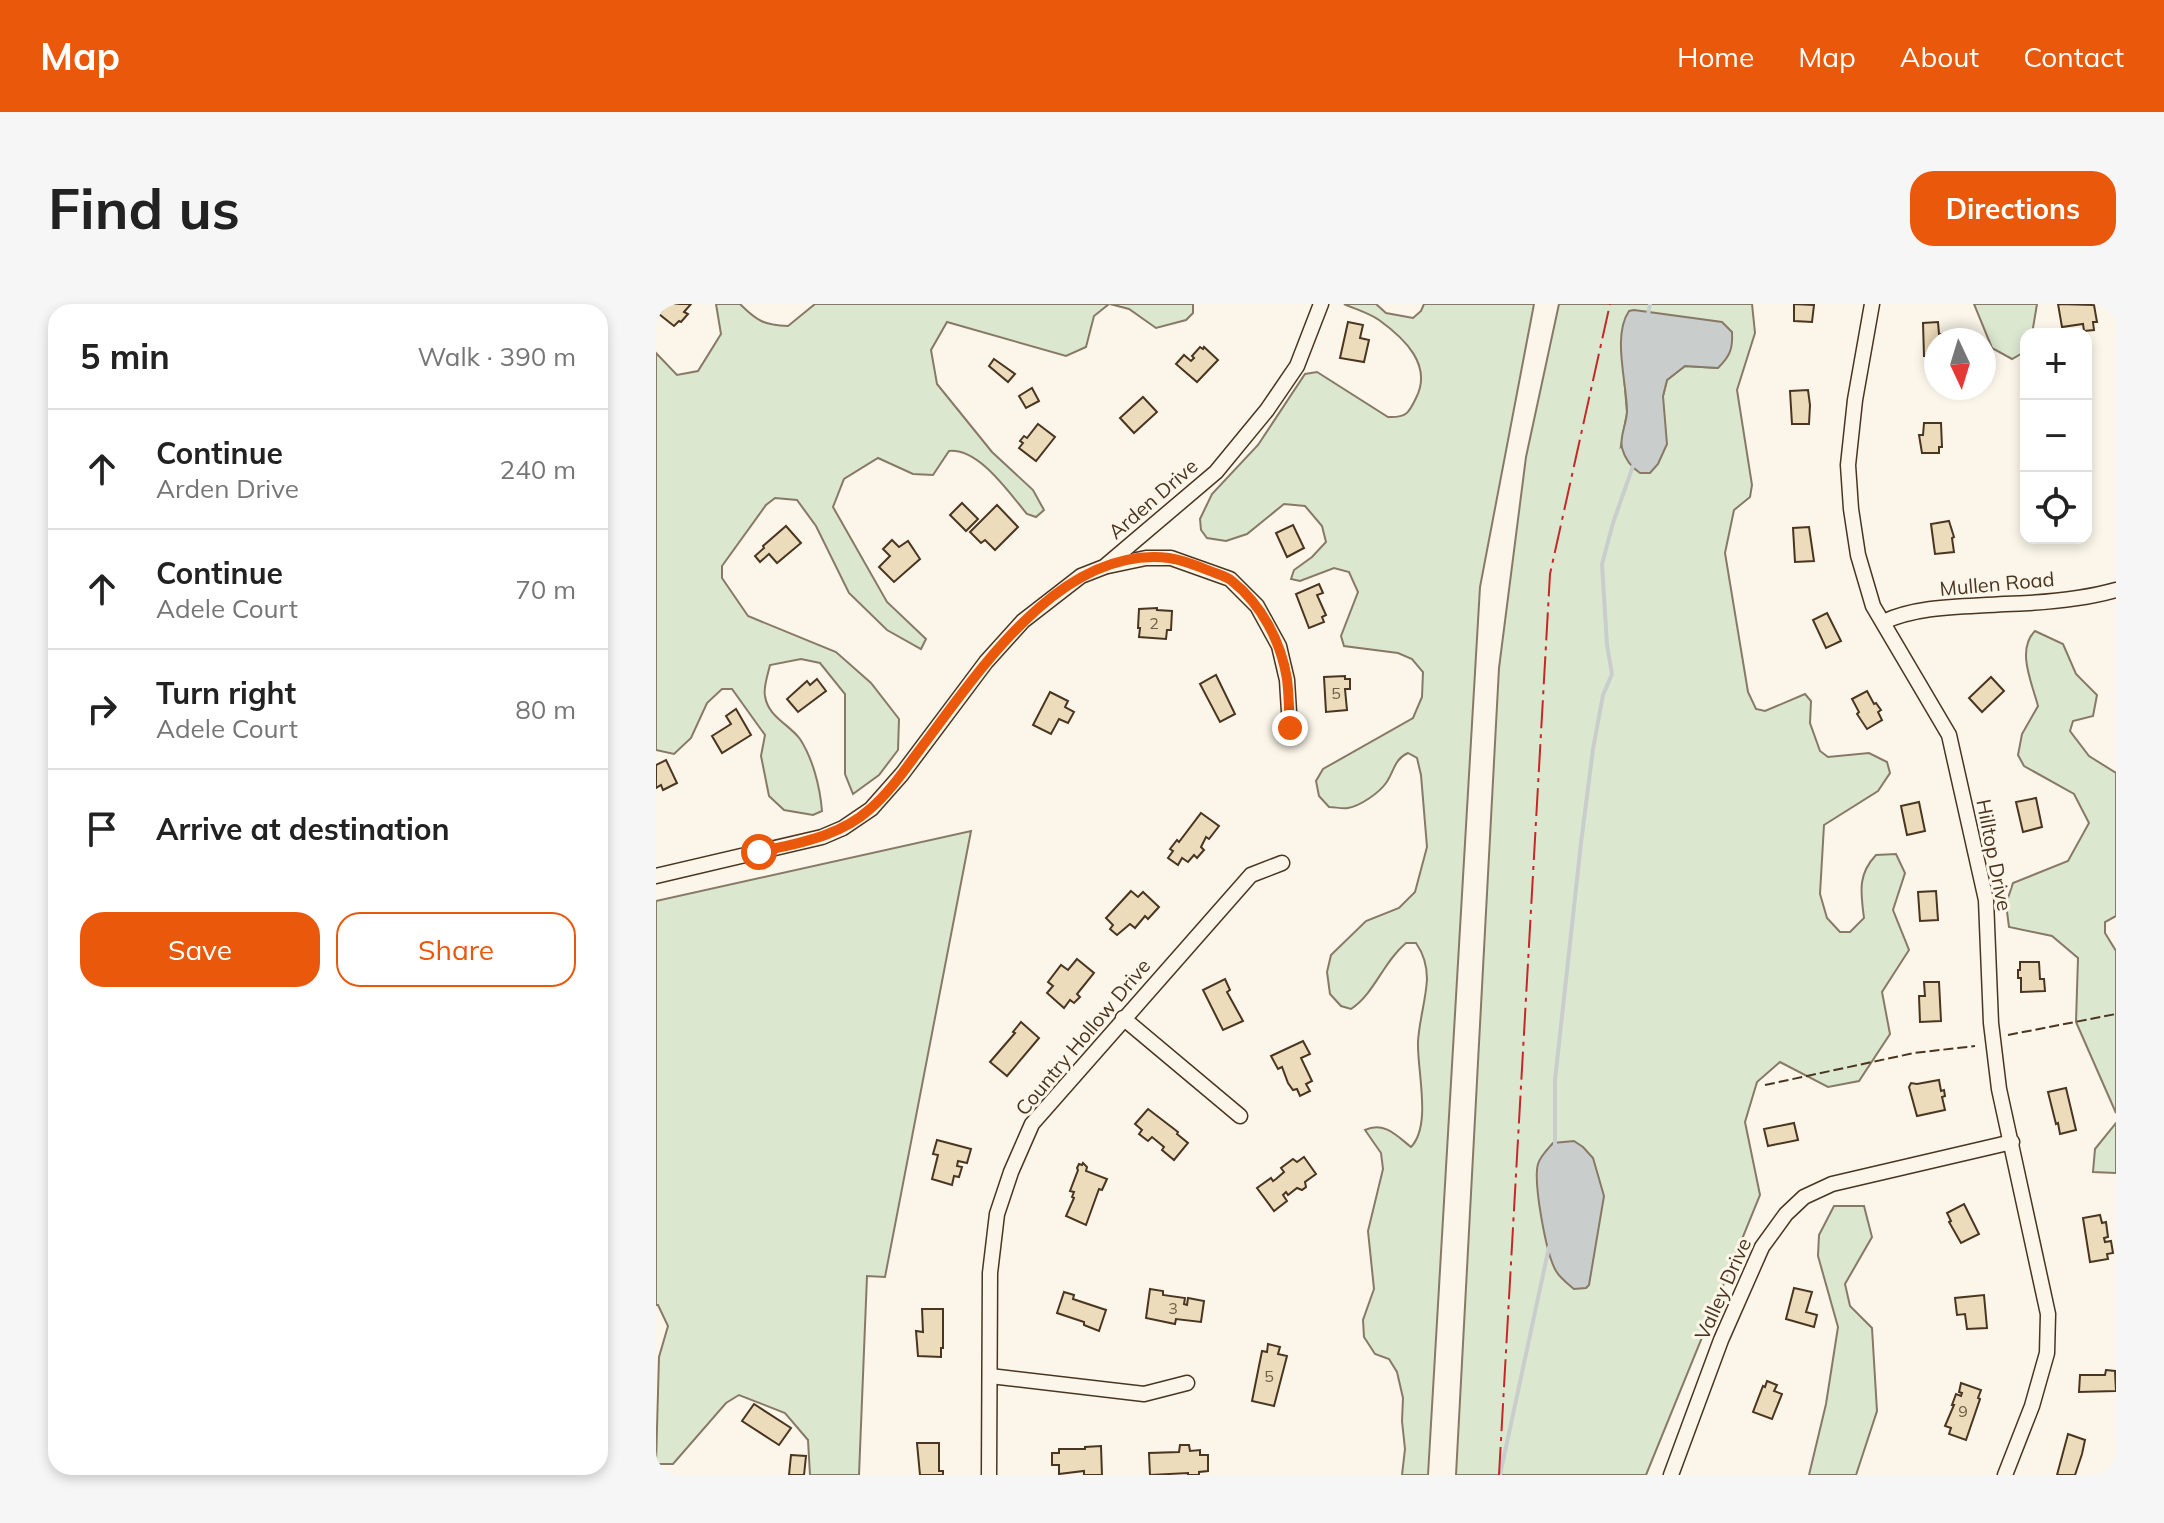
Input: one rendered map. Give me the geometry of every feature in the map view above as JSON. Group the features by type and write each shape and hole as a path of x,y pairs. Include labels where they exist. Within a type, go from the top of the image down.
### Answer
{"street":[{"name":"Arden Drive","path":"656,876 822,837 843,828 871,809 902,774 986,662 1023,621 1081,576 1104,567 1216,472 1258,421 1297,366 1321,304"},
{"name":"Hilltop Drive","path":"1872,304 1855,400 1848,465 1858,555 1873,606 1949,735 1986,900 1991,1023 1999,1089 2048,1314 2047,1353 2032,1406 2005,1475"},
{"path":"1104,567 1146,558 1171,558 1230,579 1257,606 1279,646 1287,680 1290,728"},
{"name":"Mullen Road","path":"1883,622 1901,614 1960,606 2068,599 2116,590"},
{"name":"Country Hollow Drive","path":"989,1475 990,1273 997,1214 1032,1124 1251,875 1282,863"},
{"path":"1123,1018 1240,1116"},
{"name":"Valley Drive","path":"1671,1475 1721,1340 1762,1247 1786,1214 1804,1197 1832,1184 2012,1142"},
{"path":"990,1376 1144,1394 1187,1383"}],"green space":[{"path":"716,304 740,304 761,321 788,326 815,304 1109,304 1094,316 1086,347 1066,356 947,322 931,350 937,384 992,452 1033,490 1044,510 1036,517 1027,514 982,464 960,452 949,451 933,475 913,474 878,458 844,479 833,507 887,602 926,639 921,649 887,630 849,593 816,526 797,500 775,498 766,505 722,566 722,578 748,616 836,652 871,683 899,719 898,750 879,775 853,794 845,774 845,694 820,663 801,659 770,665 765,689 767,703 774,715 800,739 818,783 822,811 813,815 784,810 769,796 761,756 765,735 732,689 722,689 707,703 691,738 674,754 656,750 656,353 677,375 698,371 721,334"},
{"path":"1110,304 1193,304 1193,313 1186,320 1156,328 1129,309"},
{"path":"1344,304 1376,304 1386,313 1413,318 1424,304 1534,304 1480,587 1428,1475 1402,1475 1405,1449 1403,1398 1397,1372 1389,1359 1375,1354 1364,1337 1363,1320 1374,1289 1368,1231 1383,1169 1381,1153 1365,1130 1384,1129 1411,1147 1417,1137 1422,1112 1418,1042 1427,974 1416,943 1406,943 1366,995 1351,1009 1341,1006 1330,994 1327,972 1331,955 1366,921 1399,908 1415,892 1427,847 1421,775 1417,758 1408,753 1397,762 1379,791 1363,802 1346,808 1329,807 1319,796 1316,781 1323,769 1413,718 1422,697 1423,672 1412,659 1398,653 1344,646 1341,636 1358,592 1349,572 1334,568 1300,581 1291,579 1294,570 1326,542 1322,526 1305,506 1284,504 1247,534 1226,541 1207,538 1201,530 1200,519 1212,494 1258,445 1305,374 1317,372 1388,417 1406,414 1411,407 1420,386 1421,374 1413,353 1398,335 1379,320"},
{"path":"1559,304 1752,304 1755,333 1737,390 1752,485 1750,497 1734,510 1725,553 1748,692 1756,709 1765,711 1805,694 1811,701 1810,723 1820,751 1828,757 1869,753 1887,762 1890,773 1878,791 1824,825 1820,894 1827,918 1840,932 1850,932 1864,918 1863,877 1876,855 1896,854 1905,873 1893,910 1909,950 1882,992 1890,1034 1859,1081 1828,1087 1780,1062 1757,1082 1745,1122 1760,1195 1646,1475 1456,1475 1499,668 1526,457","holes":["1622,351 1718,368 1685,366 1667,380 1663,396 1621,446 1627,413"]},
{"path":"1974,304 2037,304 2033,328 2020,328 2020,354 2012,359 1996,350 1996,328 1984,328"},
{"path":"2035,631 2063,644 2076,674 2097,695 2093,716 2073,721 2070,731 2089,756 2116,773 2116,916 2105,922 2105,933 2116,951 2116,1113 2076,1022 2078,958 2052,936 2009,927 2006,904 2013,883 2068,861 2089,823 2074,794 2024,766 2018,755 2022,734 2038,706 2026,657 2029,639"},
{"path":"971,831 885,1277 867,1276 859,1475 810,1475 808,1440 785,1413 739,1395 726,1403 673,1464 656,1464 659,1357 668,1326 656,1305 656,901"},
{"path":"2116,1123 2116,1173 2093,1172 2095,1149"},
{"path":"1834,1206 1864,1206 1872,1237 1845,1284 1850,1306 1872,1328 1877,1411 1856,1475 1809,1475 1826,1404 1838,1327 1818,1256 1819,1235"}],"shaded area":[{"path":"1629,311 1722,322 1732,332 1730,352 1718,368 1685,366 1667,380 1663,396 1667,444 1650,473 1640,473 1634,468 1621,444 1627,411 1622,333"},
{"path":"1574,1141 1593,1158 1604,1196 1589,1285 1574,1289 1556,1271 1548,1250 1541,1218 1537,1173 1539,1161 1553,1143"}],"building":[{"path":"664,304 691,304 684,312 688,314 674,326 659,314"},
{"path":"1794,304 1814,305 1812,322 1794,321"},
{"path":"2058,304 2094,305 2097,322 2093,322 2094,330 2084,328 2083,324 2062,327"},
{"path":"1348,322 1363,325 1360,338 1369,340 1364,362 1340,358"},
{"path":"1938,322 1938,328 1924,328 1924,356 1923,323"},
{"path":"1200,347 1218,360 1197,382 1176,364 1184,355 1191,361"},
{"path":"994,359 1015,374 1008,382 989,366"},
{"path":"1032,388 1039,401 1026,408 1019,396"},
{"path":"1808,390 1809,424 1792,424 1790,391"},
{"path":"1143,397 1157,412 1134,433 1120,418"},
{"path":"1924,423 1941,423 1942,447 1939,447 1939,453 1922,453 1919,435 1923,435"},
{"path":"1038,424 1055,437 1036,461 1019,448 1023,443 1020,441 1024,436 1027,438"},
{"path":"962,503 978,519 966,531 950,515"},
{"path":"997,505 1018,527 995,550 985,540 981,543 970,532"},
{"path":"1949,521 1954,552 1935,554 1931,524"},
{"path":"1293,525 1304,548 1287,557 1276,533"},
{"path":"786,526 801,543 777,563 769,554 760,562 755,556"},
{"path":"1809,527 1814,561 1795,562 1793,528"},
{"path":"892,540 899,547 908,541 920,559 894,582 879,567 890,556 883,549"},
{"path":"1319,584 1323,593 1317,595 1326,615 1322,617 1324,622 1309,628 1296,594"},
{"path":"1139,609 1172,611 1171,630 1167,630 1166,639 1139,637"},
{"path":"1827,613 1841,641 1826,648 1813,620"},
{"path":"1216,675 1235,714 1220,722 1200,684"},
{"path":"1345,676 1345,679 1350,679 1350,689 1345,689 1347,710 1326,712 1324,677"},
{"path":"1991,677 2004,691 1982,712 1969,698"},
{"path":"817,679 826,691 798,712 787,699 807,681 810,685"},
{"path":"1867,691 1881,710 1878,712 1882,720 1867,729 1852,699"},
{"path":"1050,692 1068,701 1065,707 1074,712 1068,723 1059,719 1051,734 1033,725"},
{"path":"736,709 751,735 722,753 712,736 731,724 726,716"},
{"path":"666,760 677,783 663,790 661,785 656,788 656,765"},
{"path":"2036,798 2042,827 2023,832 2016,802"},
{"path":"1919,802 1925,831 1907,835 1901,806"},
{"path":"1201,813 1219,826 1209,839 1206,837 1201,847 1204,850 1197,858 1194,855 1188,862 1182,858 1178,865 1168,858 1173,851 1170,849"},
{"path":"1131,891 1138,897 1143,892 1159,907 1148,919 1145,916 1135,928 1130,924 1117,935 1110,929 1113,925 1106,918"},
{"path":"1936,891 1938,920 1920,921 1918,892"},
{"path":"1077,959 1094,973 1077,994 1080,997 1074,1003 1070,1000 1064,1008 1047,993 1053,986 1048,982 1061,965 1068,970"},
{"path":"2020,962 2039,962 2040,979 2044,979 2045,991 2021,992 2021,978 2018,978"},
{"path":"1225,979 1230,990 1227,992 1243,1021 1223,1030 1203,990"},
{"path":"1924,982 1939,982 1941,1021 1920,1022 1919,996 1925,996"},
{"path":"1021,1022 1039,1038 1007,1076 990,1062"},
{"path":"1303,1041 1310,1054 1301,1058 1312,1081 1306,1084 1310,1091 1300,1096 1297,1089 1293,1090 1288,1083 1282,1067 1278,1069 1271,1056"},
{"path":"1939,1080 1941,1091 1944,1090 1945,1110 1917,1116 1909,1087 1911,1083"},
{"path":"2066,1088 2076,1130 2060,1134 2048,1092"},
{"path":"1148,1109 1188,1143 1174,1160 1152,1137 1148,1141 1139,1134 1142,1130 1135,1124"},
{"path":"1794,1123 1798,1140 1768,1146 1764,1129"},
{"path":"937,1140 971,1149 967,1163 958,1161 957,1166 962,1167 959,1177 954,1176 952,1185 932,1179 938,1155 933,1154"},
{"path":"1304,1157 1316,1174 1305,1182 1306,1187 1302,1190 1297,1188 1288,1195 1286,1192 1283,1195 1287,1201 1274,1211 1257,1188 1271,1178 1273,1181 1276,1179 1284,1172 1281,1168 1293,1159 1297,1162"},
{"path":"1083,1163 1086,1171 1107,1179 1102,1190 1099,1189 1086,1225 1066,1216 1074,1198 1074,1192 1070,1191 1077,1168"},
{"path":"1964,1204 1979,1234 1961,1243 1947,1213"},
{"path":"2100,1215 2102,1223 2106,1222 2108,1237 2104,1238 2105,1242 2111,1241 2113,1253 2107,1254 2108,1259 2090,1262 2083,1218"},
{"path":"1794,1288 1812,1292 1806,1312 1817,1315 1814,1327 1786,1319"},
{"path":"1150,1289 1163,1291 1163,1295 1185,1298 1184,1304 1187,1305 1188,1298 1204,1301 1201,1322 1176,1319 1175,1324 1146,1318"},
{"path":"1064,1292 1074,1295 1073,1299 1106,1310 1099,1331 1057,1313"},
{"path":"1984,1295 1987,1328 1967,1329 1965,1314 1957,1315 1955,1298"},
{"path":"922,1309 943,1309 941,1357 918,1356 916,1331 923,1332"},
{"path":"1268,1344 1280,1347 1278,1354 1287,1356 1274,1406 1252,1401 1262,1351 1267,1352"},
{"path":"2106,1370 2115,1371 2116,1391 2079,1392 2080,1375 2105,1375"},
{"path":"1767,1381 1777,1385 1774,1391 1782,1394 1772,1419 1753,1412"},
{"path":"1961,1383 1981,1390 1966,1440 1949,1434 1951,1428 1945,1426 1956,1394 1961,1396"},
{"path":"754,1404 791,1428 779,1445 742,1421"},
{"path":"2068,1434 2085,1440 2082,1454 2075,1475 2057,1475"},
{"path":"917,1443 939,1443 939,1471 943,1471 943,1475 920,1475"},
{"path":"1180,1445 1189,1445 1190,1451 1200,1450 1200,1455 1208,1455 1208,1471 1199,1472 1199,1475 1150,1475 1149,1453 1179,1452"},
{"path":"1101,1446 1102,1475 1084,1475 1084,1471 1059,1474 1059,1465 1052,1465 1052,1453 1059,1453 1059,1449"},
{"path":"791,1455 806,1456 804,1475 789,1475"}],"waterway":[{"path":"1648,315 1650,304"},
{"path":"1555,1147 1555,1080 1581,843 1593,749 1603,695 1612,674 1602,564 1633,466"},
{"path":"1500,1475 1549,1247"}],"fence":[{"path":"2008,1035 2116,1014"},
{"path":"1765,1085 1914,1053 1975,1046"}],"power":[{"path":"1499,1475 1550,574 1610,304"}],"route":[{"path":"759,852 822,837 843,828 871,809 902,774 986,662 1023,621 1081,576 1113,564 1146,558 1171,558 1230,579 1257,606 1279,646 1287,680 1290,728"}]}
